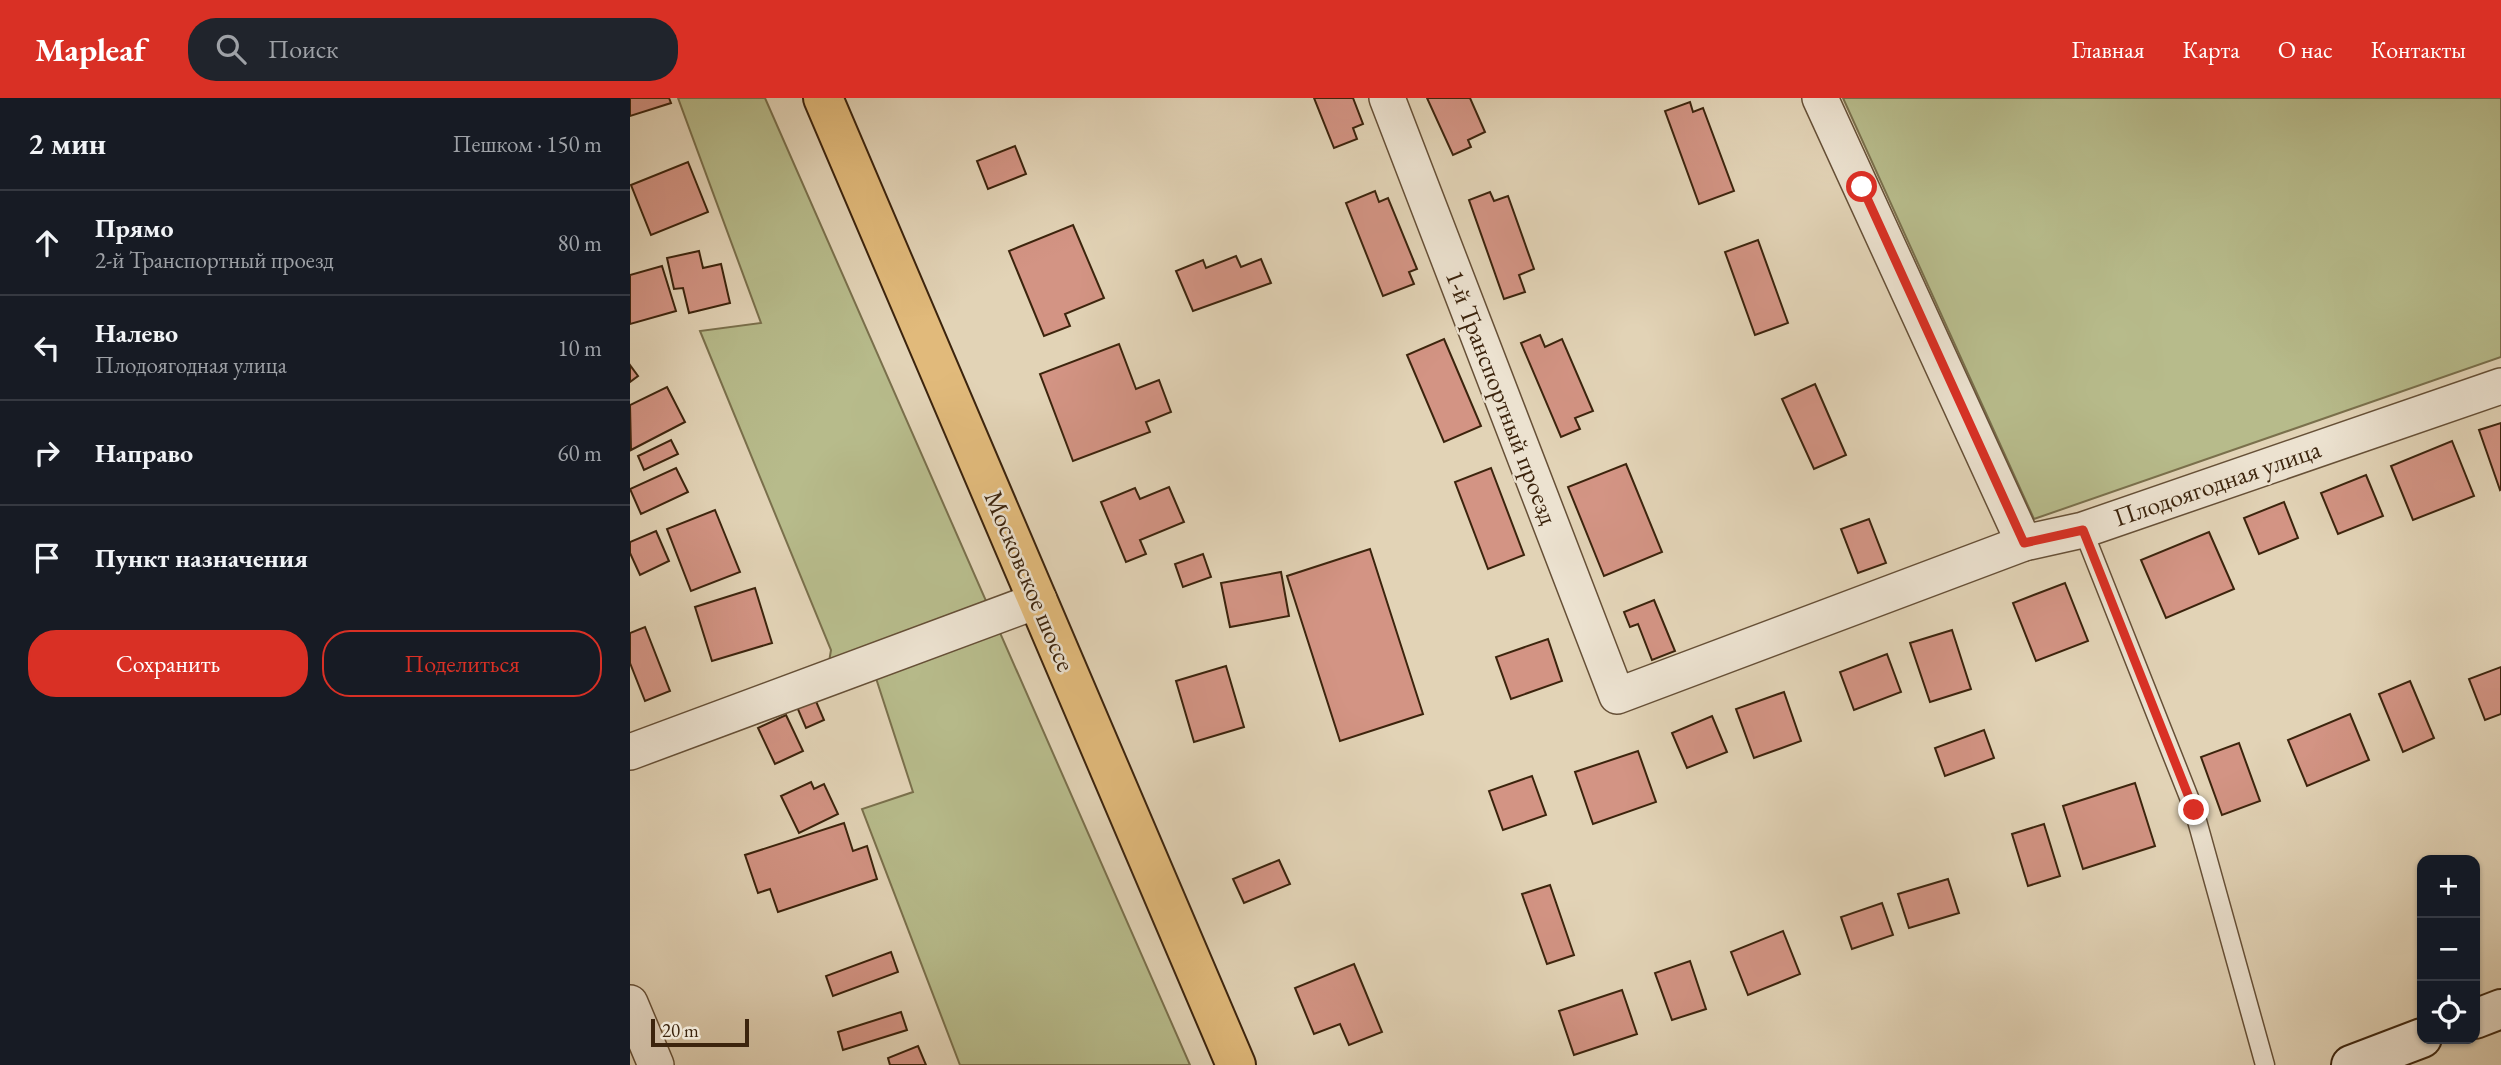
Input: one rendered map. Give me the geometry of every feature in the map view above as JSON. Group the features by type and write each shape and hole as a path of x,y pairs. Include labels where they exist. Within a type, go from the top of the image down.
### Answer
{"main road":[{"name":"Московское шоссе","path":"823,98 1236,1065"},
{"path":"2480,1017 2501,1009"},
{"path":"2351,1065 2417,1040"}],"street":[{"name":"1-й Транспортный проезд","path":"1387,98 1618,696"},
{"path":"1820,98 2024,543"},
{"name":"Плодоягодная улица","path":"1618,696 2024,543 2083,530 2501,386"},
{"path":"630,752 1039,600"},
{"path":"630,1003 656,1065"}],"lane":[{"path":"2083,530 2194,810 2265,1065"}],"green space":[{"path":"678,98 765,98 1190,1065 960,1065 862,809 913,792 873,669 825,686 831,650 700,331 761,323"},
{"path":"1843,98 2501,98 2501,357 2034,519"}],"building":[{"path":"630,98 669,98 671,103 630,116"},
{"path":"1314,98 1353,98 1363,124 1353,128 1357,139 1334,148"},
{"path":"1427,98 1470,98 1485,132 1468,140 1471,147 1453,155"},
{"path":"1690,102 1693,112 1703,108 1734,191 1699,204 1665,111"},
{"path":"1015,146 1026,174 988,189 977,161"},
{"path":"688,162 708,212 651,235 631,185"},
{"path":"1375,191 1379,202 1388,198 1417,269 1409,272 1414,284 1383,296 1346,203"},
{"path":"1490,192 1494,201 1508,196 1534,269 1519,275 1525,292 1504,299 1469,200"},
{"path":"1073,225 1104,298 1065,314 1070,326 1044,336 1009,251"},
{"path":"1758,240 1788,323 1755,335 1725,252"},
{"path":"699,251 703,268 721,264 730,303 689,313 683,288 674,289 667,258"},
{"path":"1236,256 1241,267 1261,259 1271,283 1193,311 1176,271 1203,260 1206,268"},
{"path":"662,266 676,311 630,324 630,275"},
{"path":"1540,335 1545,347 1562,339 1593,411 1575,418 1580,429 1561,437 1521,343"},
{"path":"1444,339 1481,426 1444,442 1407,355"},
{"path":"1119,344 1136,389 1159,380 1171,412 1146,422 1150,432 1073,461 1040,374"},
{"path":"630,365 638,376 630,382"},
{"path":"1815,384 1846,455 1814,469 1782,399"},
{"path":"667,387 685,422 631,450 630,405"},
{"path":"2501,423 2501,489 2500,490 2479,430"},
{"path":"671,440 678,454 644,470 638,456"},
{"path":"2452,441 2474,496 2413,520 2391,466"},
{"path":"1626,464 1662,552 1604,576 1568,487"},
{"path":"676,468 688,492 641,514 630,489"},
{"path":"1491,468 1524,555 1488,569 1455,482"},
{"path":"2366,475 2383,516 2338,534 2321,493"},
{"path":"1169,487 1184,522 1140,540 1146,554 1126,562 1101,502 1135,488 1140,499"},
{"path":"2284,502 2298,538 2259,554 2244,518"},
{"path":"715,510 740,572 691,591 667,529"},
{"path":"1869,519 1886,563 1858,573 1841,529"},
{"path":"656,531 669,561 640,575 630,553 630,542"},
{"path":"2209,532 2234,589 2166,618 2141,560"},
{"path":"1370,549 1423,714 1340,741 1287,576"},
{"path":"1203,554 1211,577 1183,587 1175,564"},
{"path":"1281,572 1289,616 1230,627 1221,583"},
{"path":"2065,583 2088,641 2036,661 2013,603"},
{"path":"755,588 772,643 712,661 695,607"},
{"path":"1654,600 1675,651 1652,660 1638,624 1630,627 1624,612"},
{"path":"645,627 670,691 645,701 630,663 630,633"},
{"path":"1952,630 1971,689 1930,702 1910,643"},
{"path":"1548,639 1562,681 1511,699 1496,657"},
{"path":"1887,654 1901,692 1854,710 1840,672"},
{"path":"1226,666 1244,727 1194,742 1176,681"},
{"path":"2501,667 2501,714 2485,720 2469,679"},
{"path":"2410,681 2434,738 2403,752 2379,694"},
{"path":"812,692 824,720 806,728 794,700"},
{"path":"1784,692 1801,741 1754,758 1736,709"},
{"path":"2350,714 2369,760 2307,786 2288,740"},
{"path":"786,715 803,751 775,764 758,728"},
{"path":"1712,716 1727,752 1687,768 1672,733"},
{"path":"1984,730 1994,758 1945,776 1935,748"},
{"path":"2239,743 2260,801 2222,815 2201,757"},
{"path":"1638,751 1656,802 1593,824 1575,772"},
{"path":"1532,776 1546,815 1503,830 1489,791"},
{"path":"811,782 814,789 824,784 838,814 799,833 781,796"},
{"path":"2135,783 2155,846 2083,869 2063,806"},
{"path":"844,823 853,851 867,846 877,879 778,912 770,889 758,893 745,855"},
{"path":"2044,824 2060,876 2028,886 2012,834"},
{"path":"1279,860 1290,884 1244,903 1233,879"},
{"path":"1948,879 1959,913 1909,928 1898,894"},
{"path":"1550,885 1574,955 1547,964 1522,894"},
{"path":"1882,903 1893,935 1852,949 1841,917"},
{"path":"1783,931 1800,974 1748,995 1731,952"},
{"path":"891,952 898,972 833,996 826,976"},
{"path":"1690,961 1706,1009 1672,1020 1655,973"},
{"path":"1354,964 1382,1032 1349,1045 1340,1024 1314,1034 1295,988"},
{"path":"1622,990 1637,1034 1574,1055 1559,1011"},
{"path":"901,1012 907,1030 843,1050 838,1032"},
{"path":"918,1046 926,1065 890,1065 888,1058"}],"route":[{"path":"1862,187 2024,543 2083,530 2194,810"}]}
